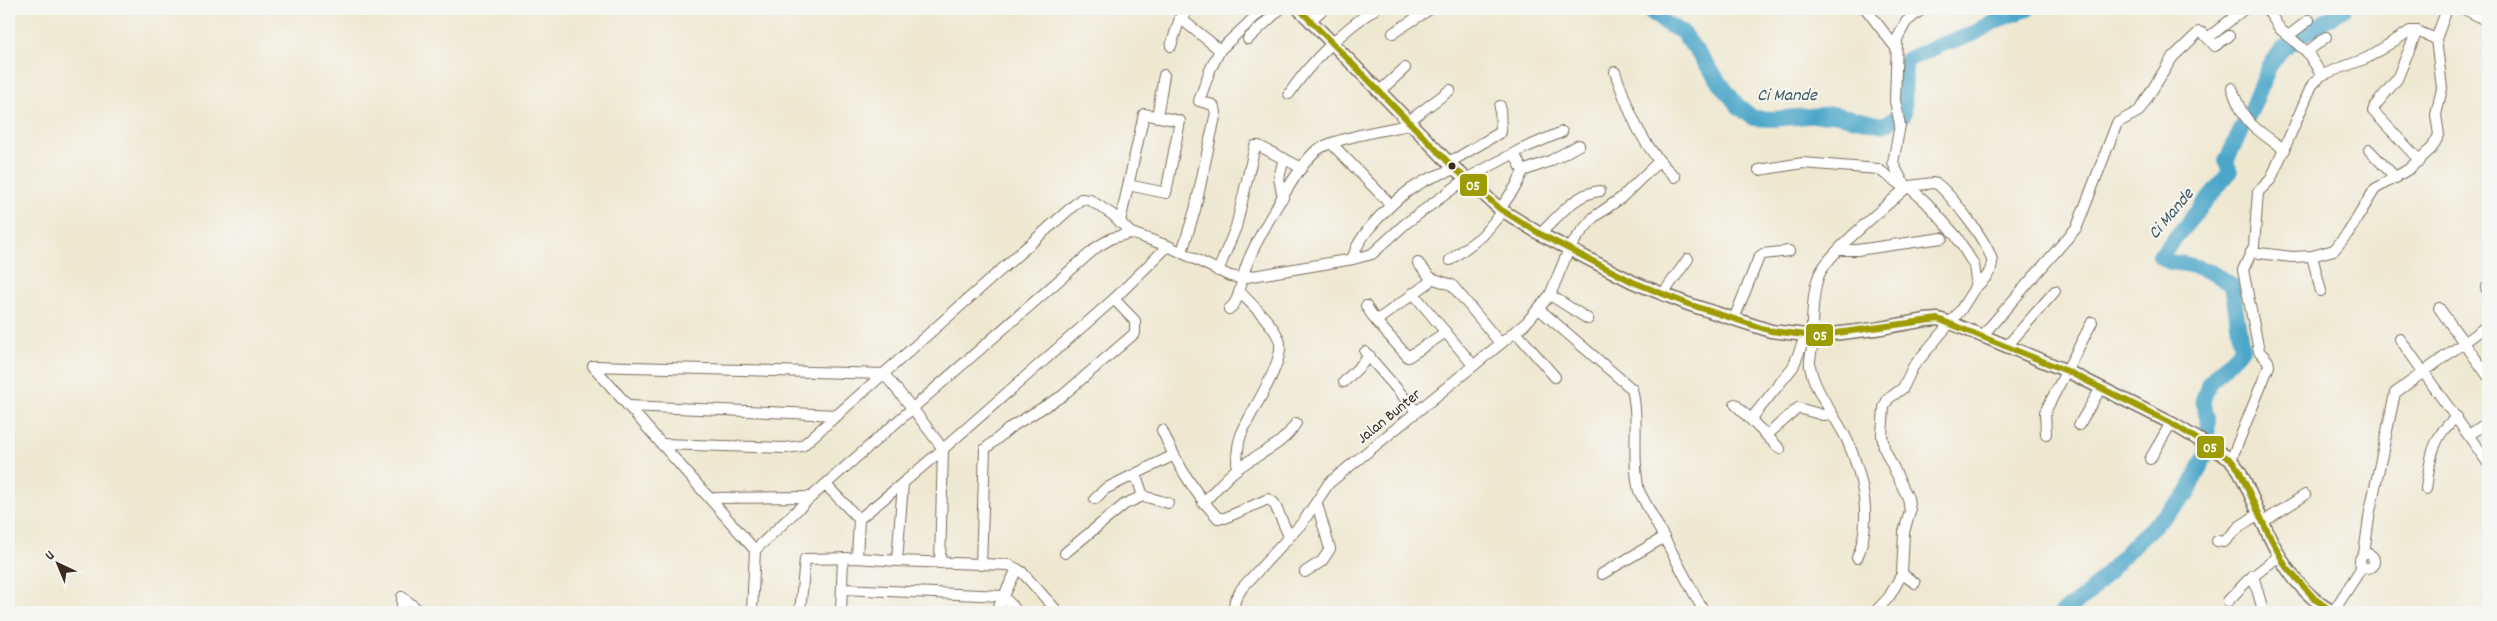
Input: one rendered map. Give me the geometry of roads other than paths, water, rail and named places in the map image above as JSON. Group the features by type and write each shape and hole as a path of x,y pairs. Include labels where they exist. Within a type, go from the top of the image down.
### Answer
{"main road":[{"path":"1299,9 1412,122 1451,165 1502,210 1540,234 1662,294 1771,331 1811,336 1875,329 1938,319 2067,370 2171,423 2231,460 2239,470 2279,556 2300,587 2333,612"}],"street":[{"path":"1171,46 1180,18 1190,9"},
{"path":"1182,252 1195,210 1216,112 1214,105 1198,101 1220,50 1263,9"},
{"path":"1248,39 1280,9"},
{"path":"1310,21 1323,9"},
{"path":"1290,94 1298,81 1333,43 1358,20 1376,9"},
{"path":"1393,33 1430,9"},
{"path":"1866,9 1896,48"},
{"path":"1922,9 1912,16 1900,30 1896,48 1896,109 1900,125 1893,163 1902,181 1956,236 1966,251 1976,274 1974,288"},
{"path":"2208,38 2244,9"},
{"path":"2267,9 2278,26 2304,50 2322,75"},
{"path":"2251,252 2292,257 2312,256 2334,250 2348,234 2370,194 2380,185 2396,178 2420,160 2438,141 2436,115 2442,88 2436,39 2447,9"},
{"path":"2464,9 2488,21"},
{"path":"1180,18 1220,50"},
{"path":"2290,37 2310,20"},
{"path":"2231,460 2270,363 2260,353 2256,341 2243,270 2251,252 2256,232 2257,196 2260,189 2271,178 2285,150 2312,85 2322,75 2367,58 2406,33 2417,31 2436,39"},
{"path":"2417,31 2397,79 2373,111 2420,160"},
{"path":"1982,336 2077,227 2117,123 2139,111 2172,58 2199,32 2203,33 2215,46 2229,36"},
{"path":"2304,50 2326,38"},
{"path":"1380,91 1405,68"},
{"path":"1615,72 1631,118 1645,144 1658,162 1675,177"},
{"path":"1157,117 1164,75"},
{"path":"2232,88 2241,112 2249,124 2285,150"},
{"path":"1230,309 1236,303 1240,292 1241,278 1253,248 1302,168 1317,150 1332,144 1412,122 1450,90"},
{"path":"1353,260 1358,244 1391,205 1422,182 1451,165 1457,158 1500,132 1500,106"},
{"path":"1120,222 1128,185 1144,114 1180,121 1166,193 1128,185"},
{"path":"662,444 797,448 838,415 1081,199 1090,200 1120,222 1131,233 1182,252 1218,271 1241,278 1353,260 1372,254 1405,224 1466,179 1522,149 1562,132"},
{"path":"1332,144 1391,205"},
{"path":"1450,260 1482,236 1502,210 1523,171 1580,145"},
{"path":"1218,271 1242,210 1254,148 1259,146 1302,168"},
{"path":"2369,150 2396,178"},
{"path":"1284,158 1278,178 1284,198"},
{"path":"1517,159 1523,171"},
{"name":"Jalan Bunter","path":"1233,612 1235,600 1242,588 1303,522 1317,504 1329,483 1515,331 1539,309 1550,295 1569,249 1594,217 1621,198 1658,162"},
{"path":"1759,170 1803,163 1878,170 1900,186 1908,188 1933,183 1940,186 1985,242 1992,262 1986,278 1974,288 1951,323 1913,367 1903,388 1888,399 1884,407 1882,435 1884,448 1910,506 1904,532 1902,574 1889,597 1875,612"},
{"path":"1857,558 1863,541 1866,512 1858,476 1848,442 1810,368 1811,336 1817,282 1820,274 1840,250 1908,188"},
{"path":"1540,234 1573,202 1592,192 1600,191"},
{"path":"752,612 755,550 811,497 1097,247 1112,238 1131,233"},
{"path":"1840,250 1857,250 1942,238"},
{"path":"859,519 943,449 1114,299 1168,246"},
{"path":"1734,319 1759,257 1763,254 1790,251"},
{"path":"2312,256 2321,291"},
{"path":"1662,294 1688,259"},
{"path":"1418,263 1431,278 1452,285 1500,343"},
{"path":"1376,321 1431,278"},
{"path":"2007,346 2055,290"},
{"path":"1237,469 1242,434 1272,372 1278,357 1280,343 1275,332 1240,292"},
{"path":"1413,293 1473,365"},
{"path":"1550,295 1588,319"},
{"path":"981,565 986,449 1011,427 1062,396 1135,333 1135,321 1114,299"},
{"path":"1366,306 1376,321 1409,357 1446,332"},
{"path":"2439,308 2488,376"},
{"path":"1539,309 1632,389 1635,401 1636,476 1643,499 1704,612"},
{"path":"2046,434 2045,412 2092,322"},
{"path":"2333,612 2362,567 2359,560 2364,554 2370,511 2394,395 2424,370 2488,325"},
{"path":"1515,331 1555,377"},
{"path":"1751,419 1793,368 1811,336"},
{"path":"2400,339 2424,370 2488,463"},
{"path":"1344,382 1368,354 1389,382 1405,396 1416,411"},
{"path":"755,550 593,366 884,374 943,449 940,563"},
{"path":"2079,425 2101,388"},
{"path":"1735,404 1780,449"},
{"path":"628,406 838,415"},
{"path":"1767,435 1798,408 1824,415 1832,414"},
{"path":"2426,489 2433,446 2438,434 2457,417"},
{"path":"2469,435 2488,422"},
{"path":"1203,502 1237,469 1272,448 1288,435 1296,423"},
{"path":"2150,459 2171,423"},
{"path":"1162,430 1174,456 1203,502 1218,518 1221,519 1264,500 1271,500 1289,536"},
{"path":"1095,499 1105,489 1174,456"},
{"path":"1136,475 1143,496"},
{"path":"897,561 903,483"},
{"path":"826,485 859,519 857,558"},
{"path":"2217,541 2224,542 2240,526 2305,495"},
{"path":"1065,553 1125,504 1143,496 1168,503"},
{"path":"709,498 811,497"},
{"path":"1306,572 1322,561 1330,549 1317,504"},
{"path":"1602,574 1663,538"},
{"path":"2228,601 2253,575 2279,556"},
{"path":"841,612 843,558"},
{"path":"800,612 806,559 843,558 1009,565 1022,572 1058,612"},
{"path":"996,612 1017,569"},
{"path":"1902,574 1915,583"},
{"path":"2253,575 2262,612"},
{"path":"842,589 1003,596 1018,612"},
{"path":"402,612 402,597 421,612"}],"waterway":[{"name":"Ci Mande","path":"1648,9 1665,23 1682,32 1737,105 1753,118 1772,119 1833,114 1883,125 1904,114 1905,67 1907,60 1940,45 1973,34 1997,20 2028,9"},
{"name":"Ci Mande","path":"2062,612 2086,596 2136,542 2186,496 2206,454 2208,422 2203,400 2209,383 2242,349 2232,286 2210,272 2191,265 2169,262 2160,256 2230,172 2226,161 2254,104 2269,67 2282,49 2344,9"}]}
